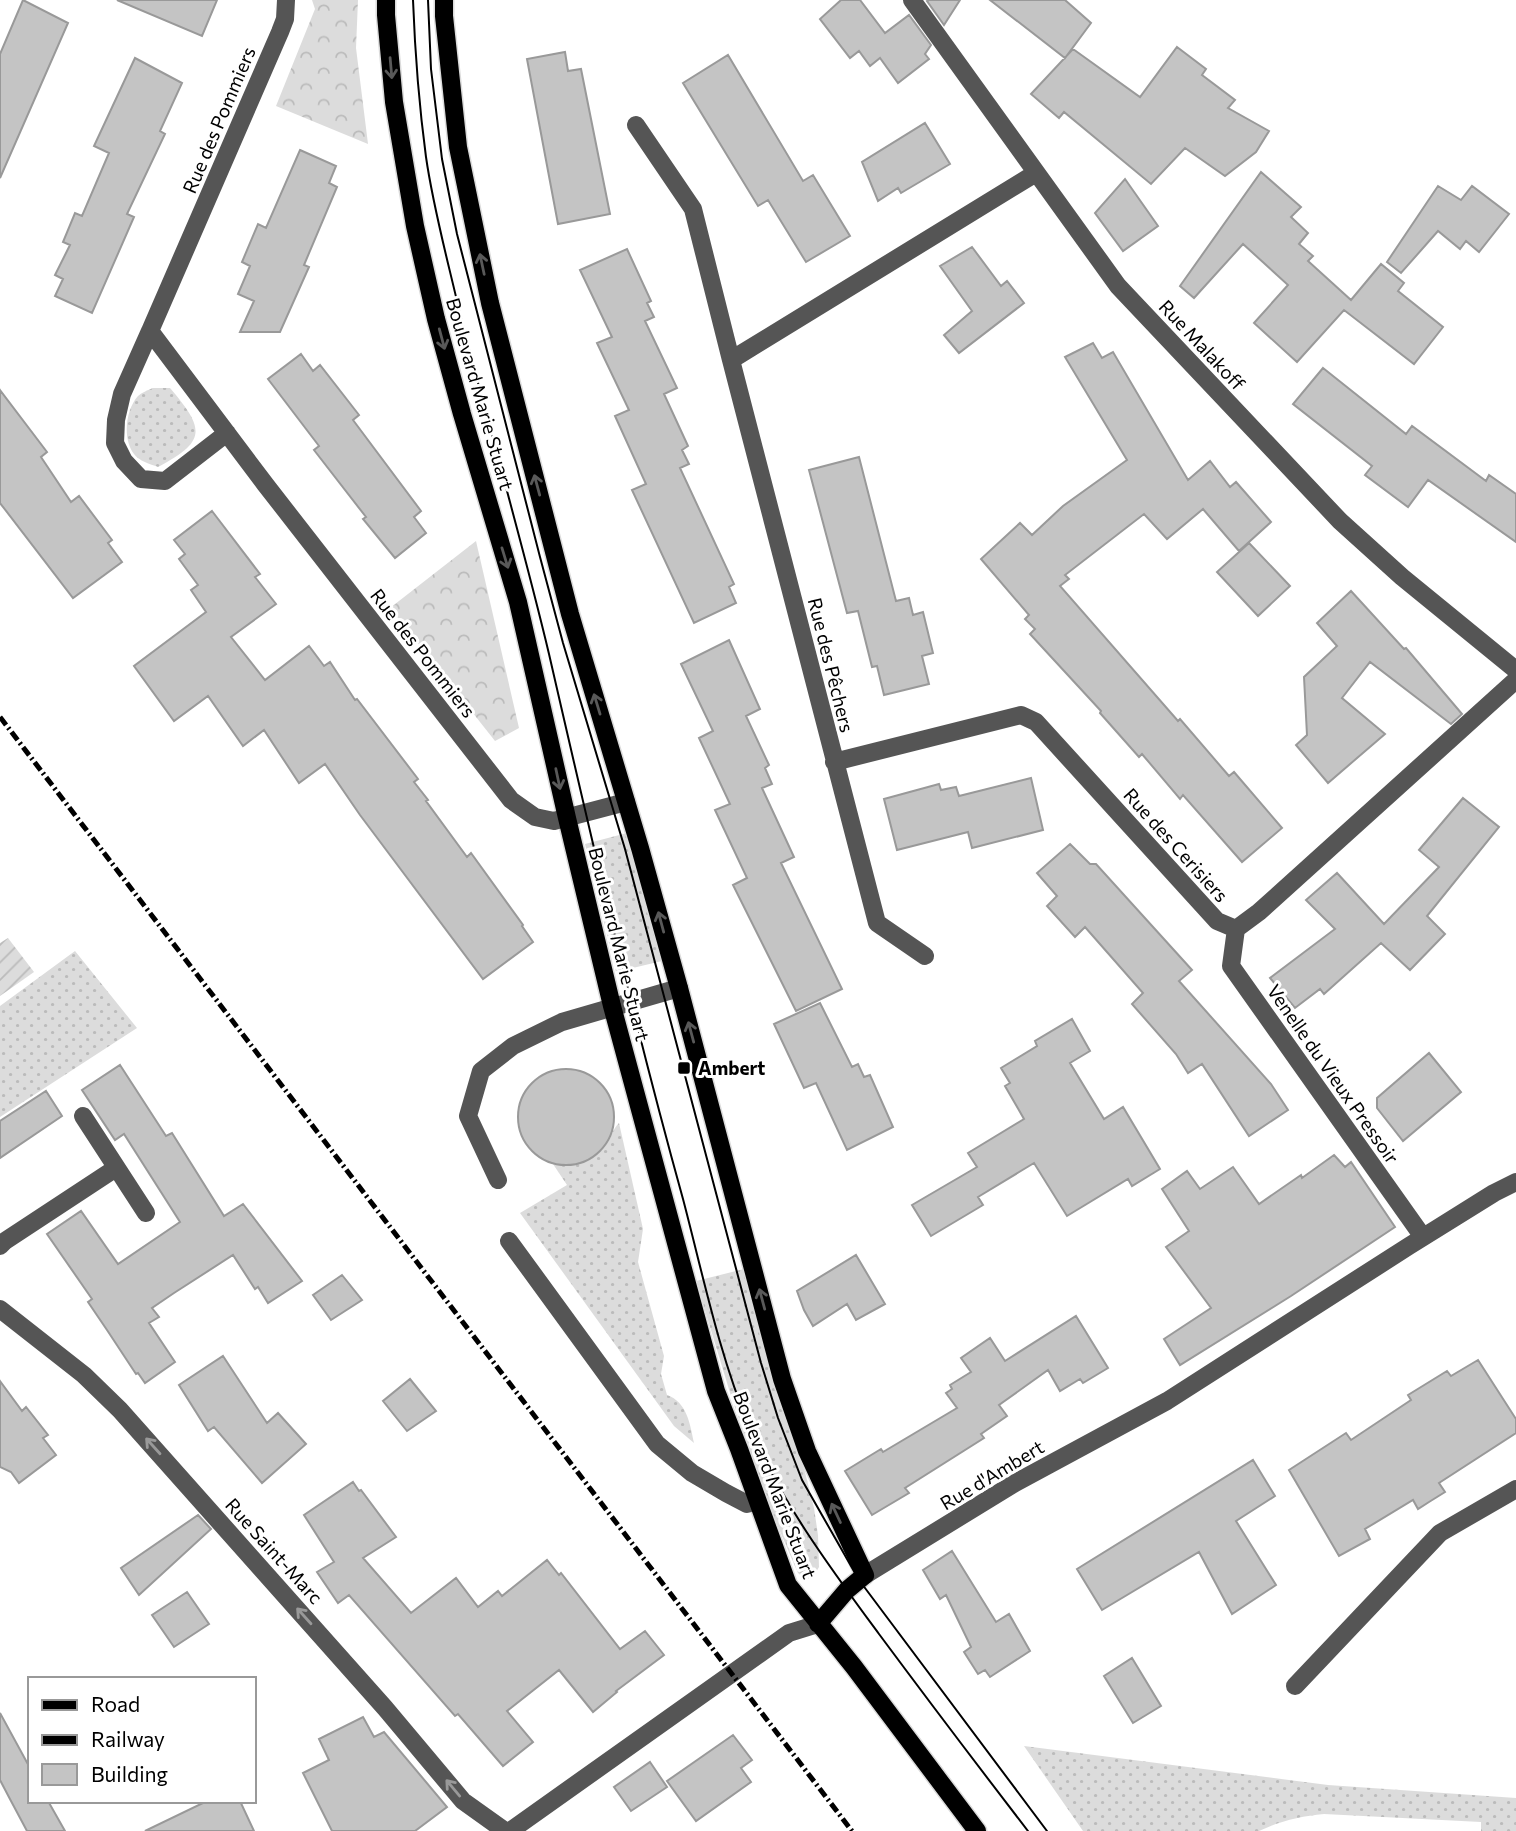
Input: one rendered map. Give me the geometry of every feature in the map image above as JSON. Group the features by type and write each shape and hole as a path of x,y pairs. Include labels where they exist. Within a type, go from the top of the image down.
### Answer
{"main road":[{"name":"Boulevard Marie Stuart","path":"387,0 394,102 415,226 436,320 518,602 612,1006 716,1391 788,1585 854,1667 977,1831"},
{"name":"Boulevard Marie Stuart","path":"444,0 458,147 490,303 570,614 680,988 782,1379 807,1451 865,1575"},
{"name":"Rue d'Ambert","path":"818,1624 846,1590 865,1575"}],"street":[{"name":"Rue des Pommiers","path":"227,433 165,481 141,479 124,461 115,443 116,420 122,394 285,19 286,0"},
{"name":"Rue Malakoff","path":"918,2 1118,286 1340,521 1402,577 1516,670"},
{"name":"Rue des Pêchers","path":"636,125 693,209 877,923 925,956"},
{"path":"731,360 1036,173"},
{"name":"Rue des Pommiers","path":"150,331 511,800 535,817 554,821 626,802"},
{"path":"1236,929 1259,912 1516,680"},
{"name":"Rue des Cerisiers","path":"834,762 1021,715 1036,722 1217,921 1236,929"},
{"name":"Venelle du Vieux Pressoir","path":"1236,929 1231,966 1423,1237"},
{"path":"498,1180 468,1116 481,1071 513,1046 562,1022 680,988"},
{"path":"83,1116 146,1213"},
{"path":"0,1246 116,1168"},
{"name":"Rue d'Ambert","path":"865,1575 1015,1483 1167,1401 1423,1237 1516,1182"},
{"path":"509,1241 657,1444 692,1473 726,1493 747,1504 757,1502"},
{"name":"Rue Saint-Marc","path":"2,1316 84,1375 120,1409 385,1708 463,1801 508,1831"},
{"path":"1295,1686 1440,1533 1516,1489"},
{"path":"508,1831 789,1633 818,1624"}],"green space":[{"path":"312,0 358,0 356,48 368,144 276,106 315,9"},
{"path":"153,388 170,388 190,414 196,433 186,449 158,467 136,456 130,448 127,432 128,416 134,402 139,395"},
{"path":"476,541 519,728 495,741 390,608"},
{"path":"627,833 662,961 616,972 585,844"},
{"path":"8,938 34,972 0,996 0,943"},
{"path":"75,951 137,1028 0,1117 0,1006"},
{"path":"619,1123 643,1229 638,1262 664,1356 661,1374 667,1395 679,1403 686,1414 694,1443 674,1426 520,1213 567,1185 553,1164 577,1163 591,1159 603,1149"},
{"path":"744,1269 773,1382 805,1472 814,1508 819,1567 815,1574 806,1580 798,1573 769,1506 731,1396 696,1281"},
{"path":"1024,1746 1328,1785 1516,1798 1516,1831 1481,1831 1481,1822 1324,1814 1275,1824 1259,1831 1083,1831"}],"building":[{"path":"23,0 68,23 0,178 0,54"},
{"path":"117,0 217,0 202,36"},
{"path":"841,0 860,0 885,33 909,15 931,45 925,54 929,59 898,83 880,58 870,66 859,51 850,58 820,19"},
{"path":"960,0 944,25 927,1"},
{"path":"990,0 1065,0 1091,23 1065,58"},
{"path":"1177,47 1206,69 1202,75 1235,100 1228,108 1269,131 1256,152 1225,176 1185,148 1151,184 1064,112 1059,118 1031,94 1073,49 1140,97"},
{"path":"565,52 568,71 581,69 610,214 558,224 527,59"},
{"path":"728,55 803,181 813,175 850,236 806,262 768,200 758,206 683,83"},
{"path":"135,58 182,83 160,131 165,134 127,214 134,217 92,313 55,296 63,279 55,275 70,245 63,242 75,213 82,216 109,153 94,146"},
{"path":"925,123 950,164 901,193 898,188 878,201 862,162"},
{"path":"300,150 336,166 329,183 337,187 304,265 309,267 280,332 240,332 254,301 238,294 250,266 242,262 258,224 266,228"},
{"path":"1261,172 1301,207 1291,217 1308,233 1299,244 1313,256 1308,261 1351,300 1381,264 1404,283 1398,291 1443,327 1414,364 1344,310 1297,362 1254,323 1288,285 1243,244 1194,298 1180,286"},
{"path":"1125,179 1158,226 1123,251 1095,213"},
{"path":"1438,186 1461,200 1472,186 1509,214 1479,252 1466,241 1460,249 1438,231 1401,273 1387,262"},
{"path":"972,247 1001,286 1007,281 1024,303 959,353 944,335 972,311 940,266"},
{"path":"627,249 651,301 647,303 654,317 645,321 677,388 664,394 688,446 682,450 689,464 680,468 734,584 729,587 736,603 694,623 632,490 646,484 615,416 629,410 597,343 612,337 580,270"},
{"path":"1093,343 1102,358 1113,352 1188,480 1210,461 1230,487 1236,482 1271,522 1239,551 1203,509 1167,539 1144,514 1065,575 1069,579 1060,586 1178,721 1180,719 1229,776 1234,772 1282,828 1242,862 1183,795 1180,799 1142,754 1139,757 1030,634 1035,629 1025,619 1029,615 981,559 1020,523 1032,535 1063,506 1127,460 1065,357"},
{"path":"301,354 313,371 320,365 359,415 353,420 421,511 414,517 426,533 395,558 363,519 366,517 314,450 319,446 268,379"},
{"path":"1323,368 1406,434 1412,426 1486,481 1489,475 1516,494 1516,542 1428,480 1408,507 1365,475 1372,466 1293,404"},
{"path":"0,390 47,452 41,457 71,502 79,496 112,540 108,543 122,562 73,598 0,503"},
{"path":"859,457 896,601 909,598 913,615 923,612 933,653 922,656 929,684 884,695 877,666 872,667 858,611 847,613 809,470"},
{"path":"212,511 260,574 255,577 276,604 231,637 265,680 309,646 324,666 330,662 355,700 357,699 418,779 414,782 428,800 426,801 467,857 471,853 533,942 483,979 325,764 299,783 264,730 243,746 208,696 174,721 134,666 206,612 191,590 198,585 179,559 185,554 174,540"},
{"path":"1249,543 1290,586 1258,616 1217,572"},
{"path":"1351,591 1404,649 1406,648 1462,714 1451,724 1370,662 1342,698 1385,734 1328,783 1296,745 1307,735 1304,677 1337,646 1317,623"},
{"path":"729,640 760,709 746,716 769,765 765,768 772,784 762,788 794,857 781,863 842,989 796,1011 733,885 747,878 715,810 730,804 699,738 713,731 681,664"},
{"path":"1031,778 1043,830 972,848 968,832 897,850 884,799 939,784 941,790 956,787 959,796"},
{"path":"1463,798 1499,827 1427,916 1445,934 1410,970 1381,943 1324,994 1320,989 1295,1008 1270,978 1335,929 1306,900 1337,873 1384,924 1439,867 1419,850"},
{"path":"1070,844 1090,864 1096,864 1192,970 1179,981 1271,1084 1288,1110 1249,1136 1202,1064 1188,1073 1176,1054 1132,1004 1143,993 1085,927 1075,937 1047,906 1057,896 1037,873"},
{"path":"820,1003 852,1067 858,1064 864,1077 870,1075 893,1127 847,1150 816,1083 804,1088 774,1024"},
{"path":"1072,1019 1090,1051 1070,1063 1104,1119 1123,1107 1160,1169 1132,1186 1128,1179 1067,1216 1034,1163 978,1197 983,1205 931,1236 912,1205 977,1167 968,1153 1024,1119 1005,1086 1010,1083 1001,1068 1037,1046 1035,1041"},
{"path":"1429,1053 1461,1092 1403,1141 1377,1108 1377,1098"},
{"path":"120,1065 166,1136 172,1133 224,1216 243,1204 302,1281 268,1303 258,1287 255,1289 233,1255 174,1293 152,1308 159,1317 149,1323 175,1362 145,1383 138,1373 136,1374 88,1302 92,1299 47,1234 81,1211 118,1264 180,1222 124,1134 115,1140 82,1090"},
{"path":"566,1069 585,1072 600,1083 611,1098 614,1117 611,1136 600,1151 585,1162 566,1165 547,1162 532,1151 521,1136 518,1117 521,1098 532,1083 547,1072"},
{"path":"46,1091 62,1116 0,1158 0,1121"},
{"path":"1334,1155 1345,1167 1351,1162 1395,1227 1180,1365 1164,1339 1211,1308 1166,1247 1189,1231 1162,1189 1187,1171 1200,1189 1233,1167 1259,1204"},
{"path":"856,1255 885,1304 856,1320 847,1304 813,1326 797,1291"},
{"path":"342,1275 362,1300 331,1320 313,1295"},
{"path":"1076,1316 1108,1368 1083,1383 1080,1379 1060,1391 1048,1370 999,1405 1007,1416 981,1434 984,1438 905,1488 909,1493 872,1515 845,1471 957,1408 946,1393 952,1389 950,1385 971,1372 961,1358 990,1338 1005,1361"},
{"path":"223,1356 267,1423 278,1413 306,1444 262,1483 214,1427 208,1431 179,1385"},
{"path":"1478,1360 1516,1419 1516,1433 1439,1483 1445,1492 1418,1509 1413,1500 1365,1529 1370,1539 1339,1556 1289,1470 1346,1433 1351,1440 1411,1400 1408,1395 1447,1371 1451,1376"},
{"path":"410,1379 436,1411 407,1431 383,1401"},
{"path":"0,1381 22,1411 26,1407 48,1435 43,1438 56,1455 19,1483 11,1472 0,1467"},
{"path":"1253,1460 1275,1496 1236,1521 1276,1585 1232,1614 1199,1552 1102,1610 1077,1569"},
{"path":"353,1482 396,1537 363,1558 411,1613 456,1578 478,1607 498,1591 502,1596 547,1560 559,1575 561,1573 620,1649 645,1631 664,1655 593,1712 559,1670 507,1711 533,1742 503,1766 458,1714 455,1716 349,1595 338,1603 317,1572 334,1562 304,1515"},
{"path":"198,1515 211,1529 139,1595 121,1568"},
{"path":"952,1551 996,1622 1009,1614 1030,1651 990,1677 985,1670 978,1674 964,1652 971,1647 946,1595 940,1599 923,1570"},
{"path":"187,1592 209,1624 174,1647 152,1615"},
{"path":"1132,1658 1161,1706 1133,1723 1104,1676"},
{"path":"0,1713 28,1764 28,1803 49,1803 65,1831 27,1831 0,1780"},
{"path":"363,1717 374,1737 384,1732 447,1807 415,1831 332,1831 303,1773 329,1760 319,1739"},
{"path":"733,1735 752,1760 741,1768 751,1782 696,1821 667,1781"},
{"path":"650,1762 667,1787 631,1811 614,1787"},
{"path":"203,1803 241,1803 254,1831 145,1831"}],"tram line":[{"path":"413,0 424,137 440,230 538,610 647,1064 712,1314 738,1399 762,1454 808,1534 879,1634 1028,1831"},
{"path":"428,0 431,69 442,159 457,234 563,643 625,849 761,1363 778,1418 802,1480 859,1580 1047,1831"}],"railway":[{"path":"0,717 852,1831"}],"place":[{"name":"Ambert","path":"684,1068"}]}
